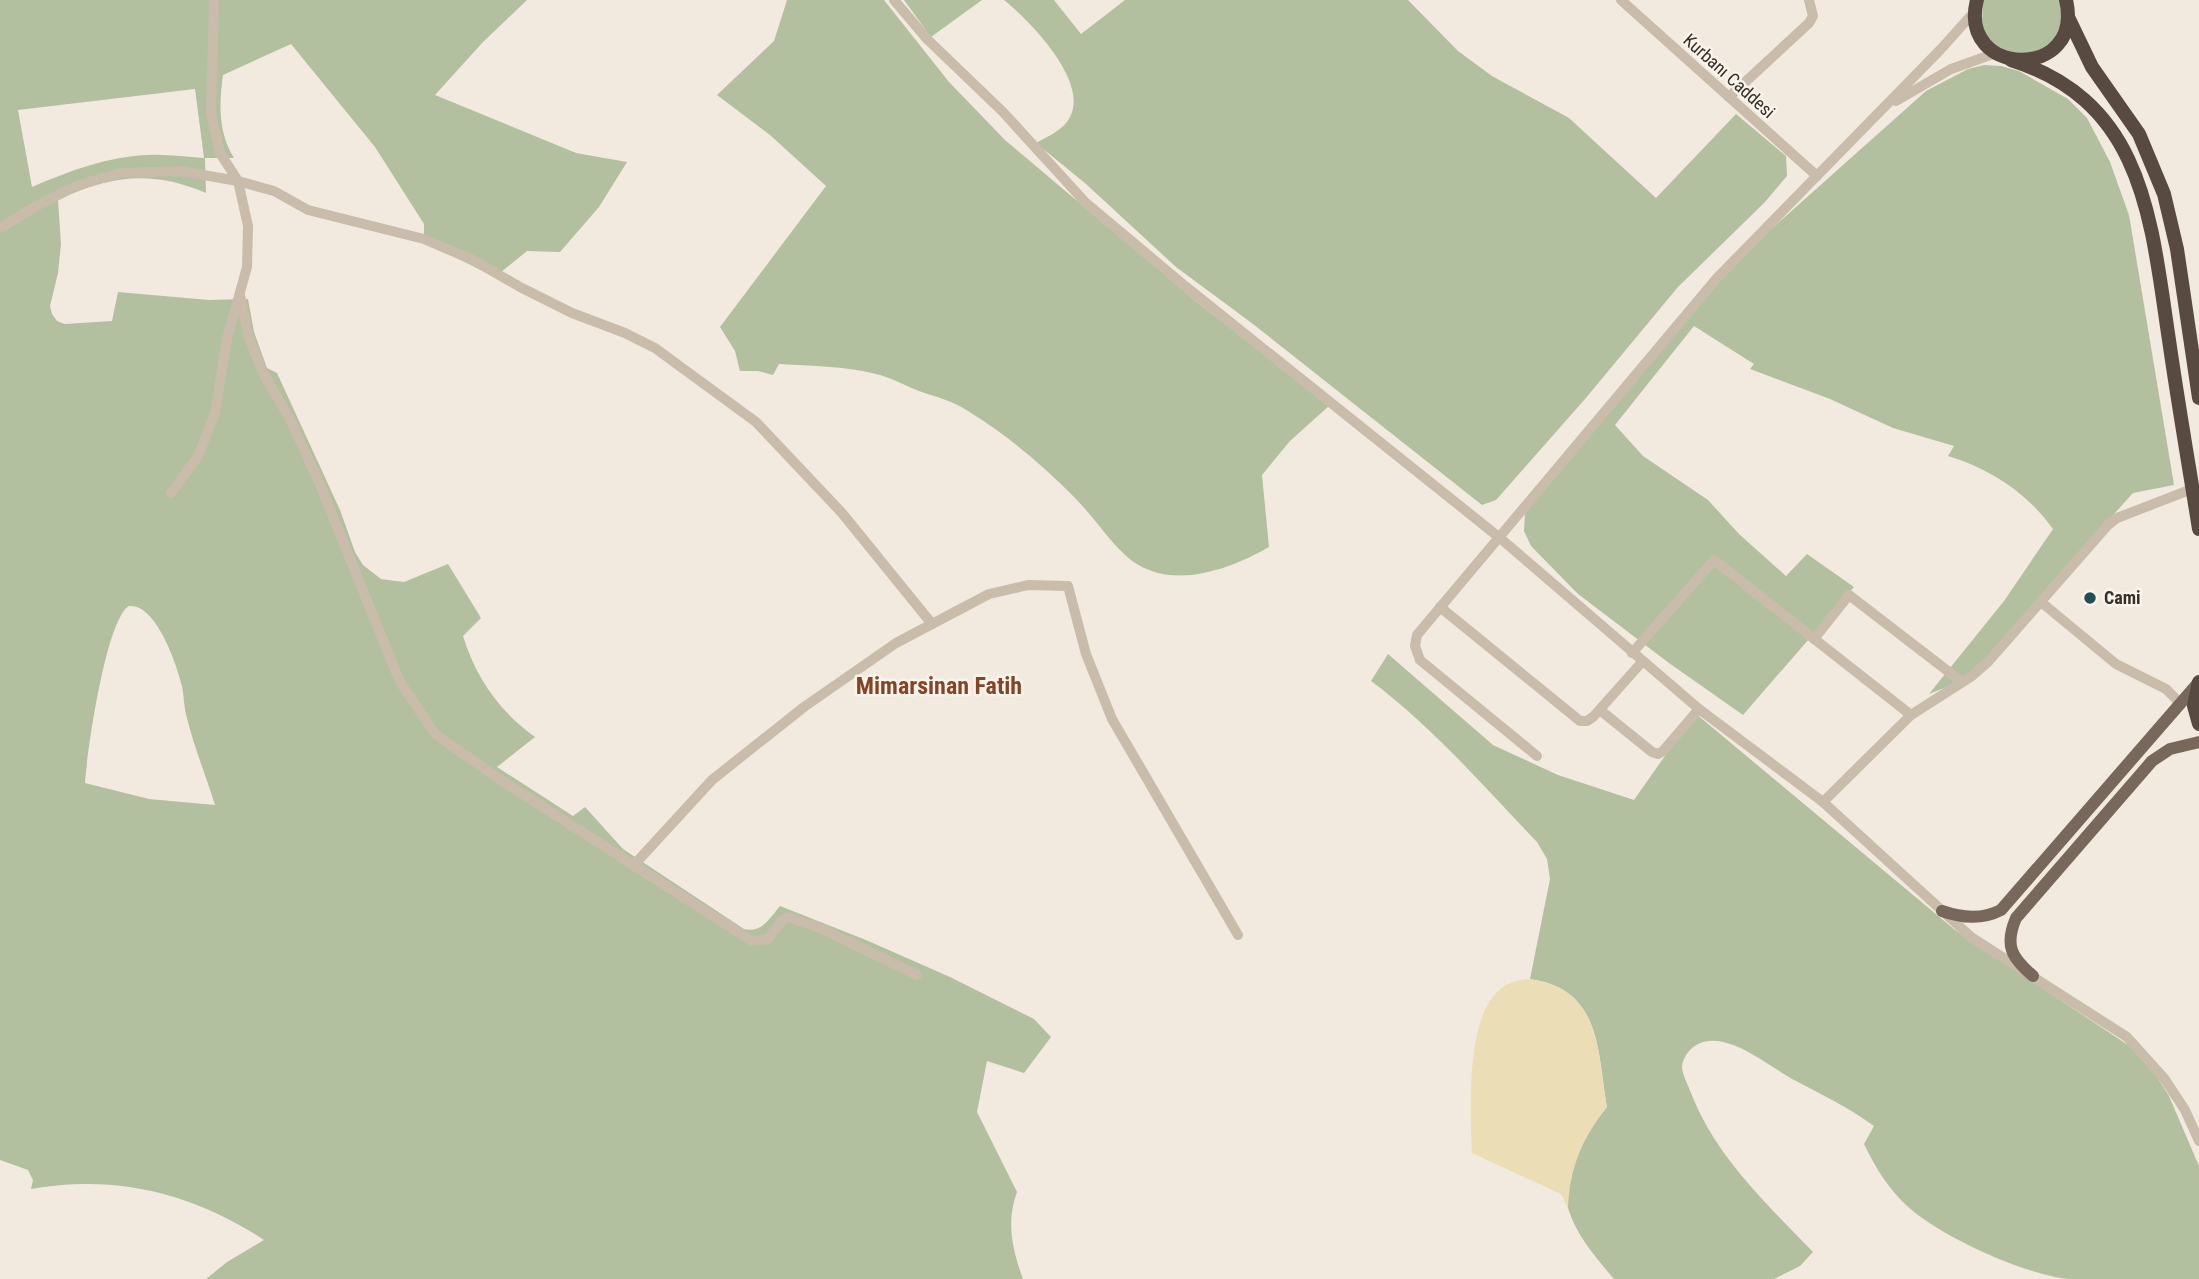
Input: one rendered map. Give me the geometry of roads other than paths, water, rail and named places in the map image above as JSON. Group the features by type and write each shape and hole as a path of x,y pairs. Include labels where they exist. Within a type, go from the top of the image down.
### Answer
{"highway":[{"path":"1976,4 1980,35 1996,53 2050,75 2087,100 2113,132 2133,169 2154,241 2199,529"},
{"path":"2011,60 2027,61 2050,52 2061,40 2069,6"},
{"path":"2069,6 2092,67 2139,134 2161,185 2177,248 2199,398"},
{"path":"2199,682 2194,706 2199,724"}],"main road":[{"path":"1942,911 1971,918 2001,910 2199,682"},
{"path":"2033,976 2017,962 2010,947 2011,930 2016,918 2143,770 2170,749 2199,742"}],"street":[{"path":"171,493 198,456 215,413 228,339 247,267 248,226 238,181 219,153 211,113 214,0"},
{"path":"894,0 927,39 1003,112 1085,202 1195,294 1500,538 1699,709 1823,802 1972,937 2115,1028 2138,1048 2176,1094 2199,1141"},
{"name":"Kurbanı Caddesi","path":"1621,0 1817,176"},
{"path":"1729,97 1809,23 1813,16 1809,0"},
{"path":"1537,756 1420,660 1415,651 1415,640 1717,278 1881,111 1976,4"},
{"path":"1881,111 1951,69 1996,53"},
{"path":"0,228 78,185 121,173 180,172 238,181 274,191 308,210 424,239 474,260 572,313 625,332 655,348 756,422 842,513 932,624"},
{"path":"240,295 248,335 263,373 290,419 321,486 400,682 435,734 501,780 752,941 768,939 782,920 788,917 820,928 917,975"},
{"path":"1823,802 1911,715 1988,662 2108,525 2117,518 2193,489"},
{"path":"1632,653 1714,560 1911,715"},
{"path":"633,866 723,772 827,691 896,643 989,594 1028,585 1068,586 1086,654 1112,719 1238,935"},
{"path":"1814,639 1849,595 1962,682"},
{"path":"2041,602 2116,664 2166,689 2181,704"},
{"path":"1440,607 1576,720 1587,721 1600,710 1642,662"},
{"path":"1600,710 1658,754 1699,709"}],"place":[{"name":"Cami","path":"2090,598"}],"district":[{"name":"Mimarsinan Fatih","path":"939,686"}]}
